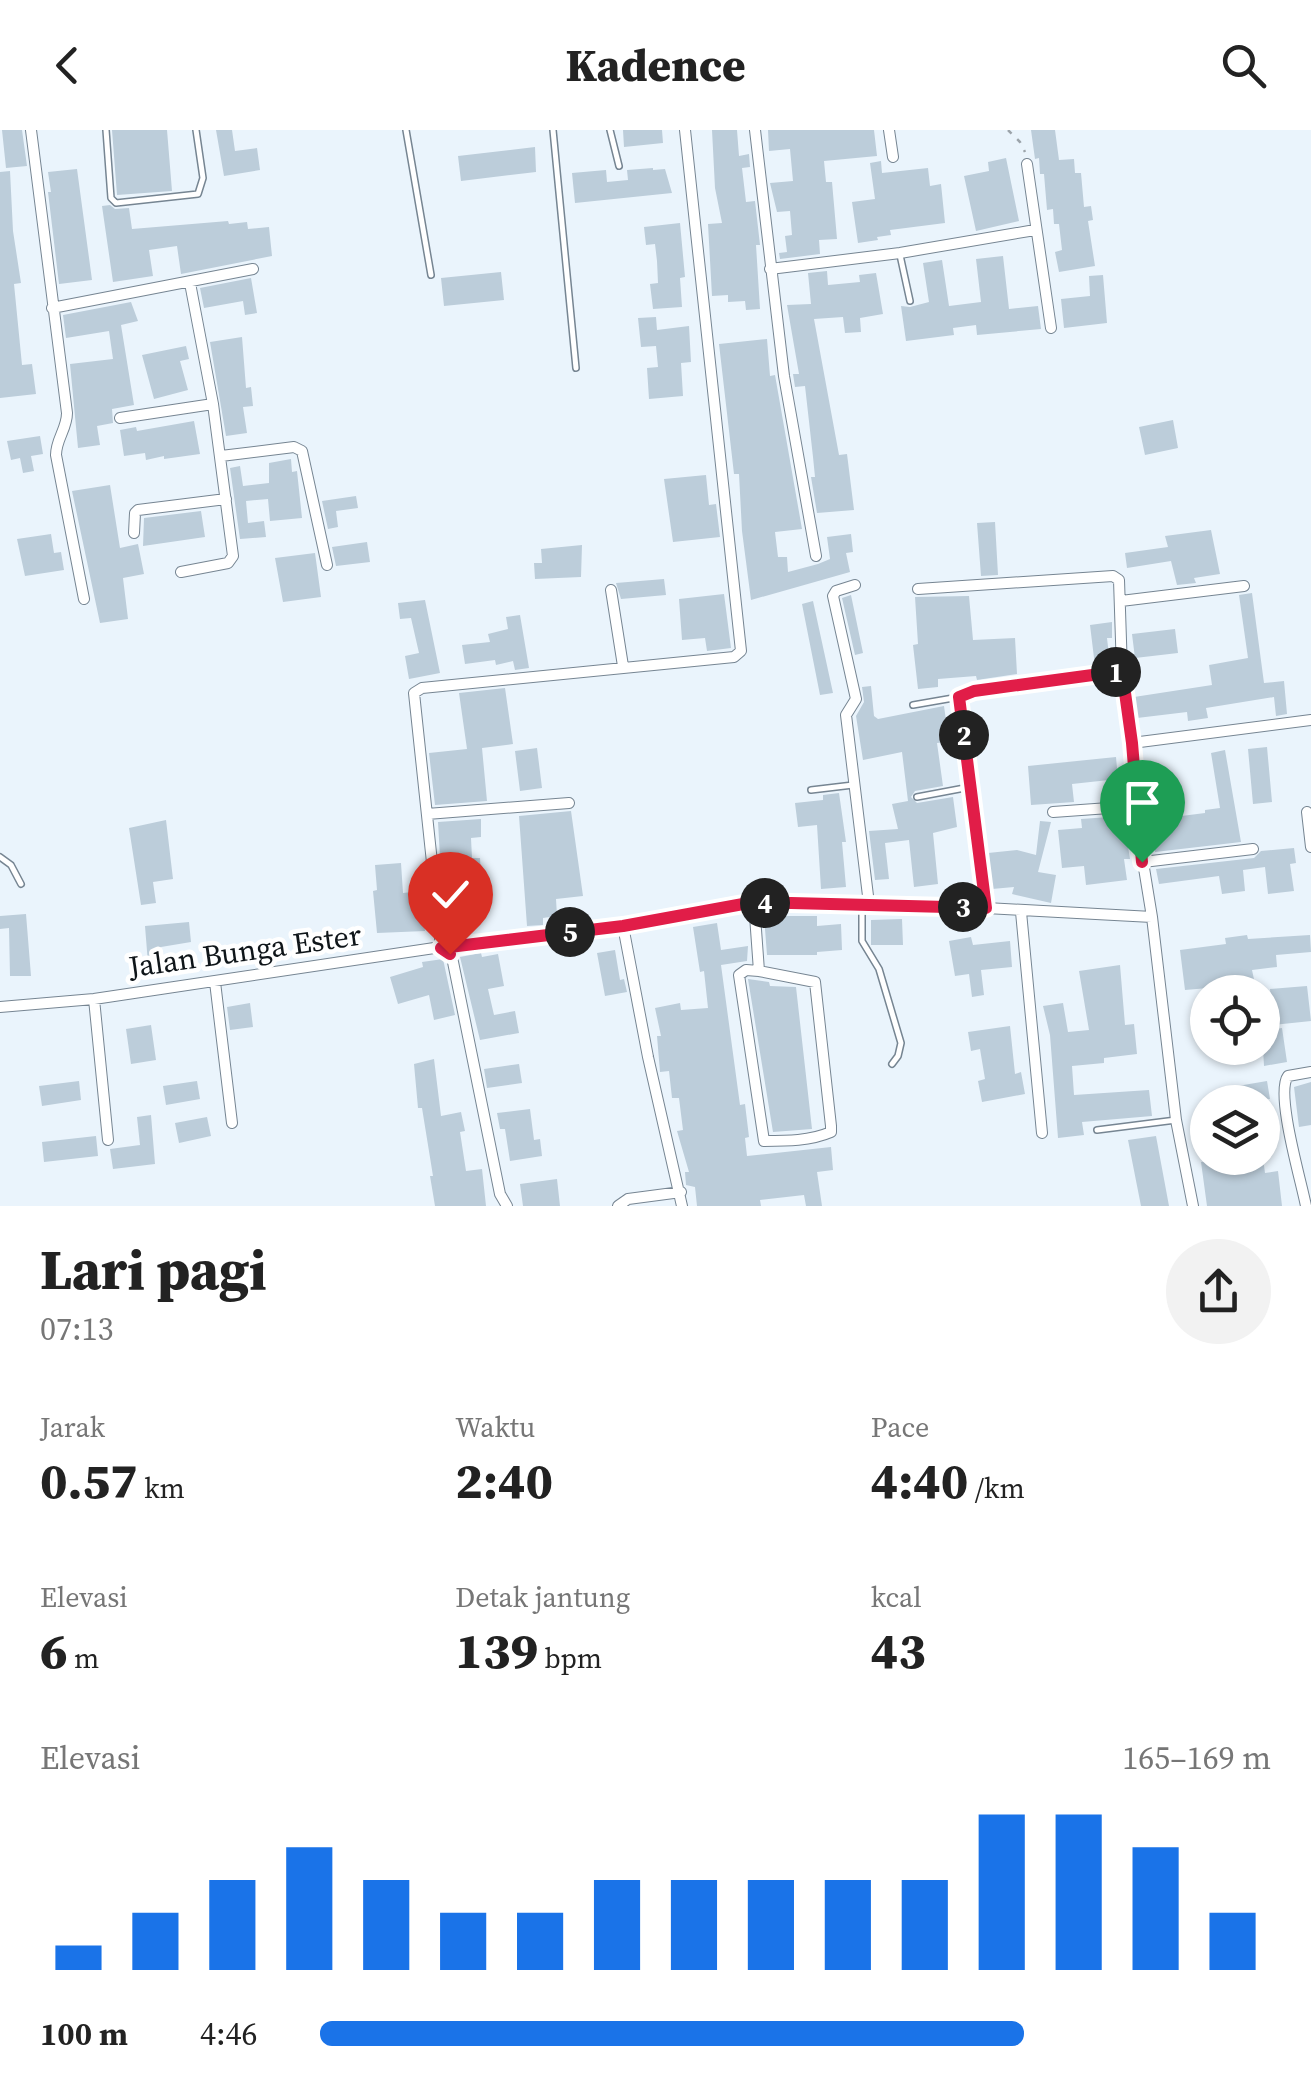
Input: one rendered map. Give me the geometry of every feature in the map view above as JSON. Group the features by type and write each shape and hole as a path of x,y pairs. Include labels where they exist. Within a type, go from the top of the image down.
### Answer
{"street":[{"path":"31,130 67,413 56,455 84,599"},
{"path":"507,1206 500,1194 454,962 441,948 414,696 416,690 728,657 741,651 685,130"},
{"path":"755,130 784,376 816,556"},
{"path":"889,130 893,157"},
{"path":"1027,164 1052,328"},
{"path":"770,269 900,253 1035,230"},
{"path":"52,308 253,270"},
{"path":"181,572 231,561 214,404 190,283"},
{"path":"120,418 214,404"},
{"path":"221,456 294,447 302,451 327,565"},
{"path":"134,534 138,510 226,498"},
{"path":"918,589 1113,576 1120,580 1122,671 1142,862 1176,1120 1192,1206"},
{"path":"854,585 836,590 833,596 856,699 846,715 866,904"},
{"path":"1121,600 1244,586"},
{"path":"610,590 622,666"},
{"path":"986,908 959,697 974,691 1122,671"},
{"path":"1132,743 1311,720"},
{"path":"426,814 569,803"},
{"path":"1053,812 1136,806"},
{"path":"1307,812 1311,846"},
{"path":"1142,862 1253,849"},
{"path":"754,902 759,971"},
{"name":"Jalan Bunga Ester","path":"0,1007 94,999 441,948 623,926 754,902 986,908 1152,918"},
{"path":"1021,912 1042,1133"},
{"path":"623,926 682,1206"},
{"path":"746,970 759,971 815,982 832,1132 804,1140 764,1141 739,975 746,970"},
{"path":"215,982 232,1124"},
{"path":"94,999 108,1140"},
{"path":"1306,1206 1284,1107 1283,1084 1288,1076 1311,1072"},
{"path":"1296,1154 1311,1152"},
{"path":"618,1206 628,1199 681,1192"}],"lane":[{"path":"106,130 111,198 116,203 198,194 203,178 196,130"},
{"path":"406,130 431,275"},
{"path":"553,130 576,368"},
{"path":"610,130 619,166"},
{"path":"900,253 910,302"},
{"path":"912,705 959,697"},
{"path":"811,790 856,784"},
{"path":"916,797 970,787"},
{"path":"0,857 21,884"},
{"path":"866,904 862,941 879,970 901,1043 892,1064"},
{"path":"1098,1130 1176,1120"}],"path":[{"path":"1008,130 1023,147 1027,164"}],"building":[{"path":"2,130 22,130 27,166 6,168"},
{"path":"112,130 167,130 172,191 117,195"},
{"path":"216,130 232,130 235,151 257,148 260,170 224,176"},
{"path":"623,130 662,130 663,143 624,147"},
{"path":"712,130 737,130 739,156 749,154 750,167 742,168 746,202 755,201 760,309 746,310 745,301 728,302 728,295 712,296 708,224 722,223 715,188"},
{"path":"768,130 874,130 877,156 824,161 826,182 832,182 837,239 819,240 820,254 780,259 779,253 787,252 785,236 792,235 790,211 777,212 770,183 793,181 790,149 769,151"},
{"path":"1031,130 1055,130 1059,160 1074,159 1075,173 1081,173 1084,207 1091,206 1093,220 1088,221 1095,266 1059,272 1055,252 1062,250 1059,224 1054,224 1053,209 1047,210 1044,174 1040,174 1039,158 1035,159"},
{"path":"535,147 536,172 461,181 458,156"},
{"path":"1006,158 1019,221 976,231 964,176 989,171 988,162"},
{"path":"881,161 882,173 928,168 930,186 941,184 945,223 890,230 891,235 858,243 852,202 875,199 870,163"},
{"path":"77,169 92,280 59,284 48,172"},
{"path":"665,169 672,193 575,203 572,173 606,170 607,182 628,180 627,170"},
{"path":"10,171 21,283 14,284 22,365 32,364 36,394 0,398 0,172"},
{"path":"102,206 115,209 129,208 132,229 228,221 247,222 248,229 269,227 272,256 181,274 177,246 149,250 153,276 113,282"},
{"path":"680,223 685,277 680,278 682,307 653,309 650,284 658,283 657,261 655,244 646,245 644,227"},
{"path":"1003,256 1009,309 1038,306 1041,329 977,335 976,325 953,328 954,335 906,341 901,306 929,302 923,263 942,260 949,306 981,302 976,259"},
{"path":"827,271 828,285 860,282 859,275 876,273 883,314 860,318 861,332 845,333 843,317 814,319 839,455 847,454 854,510 817,513 805,386 795,387 793,374 799,374 787,305 811,304 808,273"},
{"path":"501,272 504,300 444,306 441,278"},
{"path":"1103,275 1107,323 1064,328 1061,299 1090,296 1089,276"},
{"path":"251,278 257,313 245,315 243,301 204,308 200,288"},
{"path":"131,302 138,321 121,325 134,405 112,409 113,423 97,426 100,445 78,448 70,364 113,359 109,331 66,338 63,315"},
{"path":"656,317 657,330 689,326 691,362 681,363 683,396 649,399 647,368 658,367 656,346 641,347 638,318"},
{"path":"242,337 246,388 251,387 253,406 243,407 247,433 226,436 210,342"},
{"path":"767,339 770,376 775,375 802,529 775,532 778,557 787,557 788,572 818,564 830,559 827,537 851,534 853,552 846,553 850,572 751,600 739,474 734,474 719,344"},
{"path":"186,346 189,359 180,361 188,390 154,399 142,355"},
{"path":"1173,420 1178,448 1145,455 1139,427"},
{"path":"194,421 200,454 146,460 145,453 124,456 120,430 136,427 137,431"},
{"path":"40,436 43,454 31,456 34,471 23,473 20,458 11,460 7,441"},
{"path":"291,459 292,472 297,471 302,518 270,521 268,499 246,501 248,523 264,521 266,537 240,539 230,468 240,466 243,486 269,483 269,463"},
{"path":"706,475 709,505 716,504 720,537 673,542 664,479"},
{"path":"110,485 120,548 138,544 144,574 123,578 128,619 100,623 72,491"},
{"path":"356,496 358,508 336,511 338,527 328,529 322,501"},
{"path":"201,511 205,537 143,546 144,518"},
{"path":"995,522 998,575 981,576 977,523"},
{"path":"1211,530 1220,574 1177,585 1171,561 1127,568 1125,553 1168,547 1165,536"},
{"path":"51,534 54,553 61,552 64,570 25,576 17,539"},
{"path":"367,542 370,562 336,566 332,547"},
{"path":"582,545 581,577 535,579 534,563 542,563 541,549"},
{"path":"315,553 321,597 283,602 275,558"},
{"path":"664,579 666,595 621,599 616,583"},
{"path":"1252,593 1264,683 1284,681 1287,714 1276,716 1274,697 1206,708 1208,718 1188,721 1187,712 1137,718 1134,697 1212,685 1209,665 1248,658 1239,595"},
{"path":"724,594 731,648 707,651 705,638 682,640 679,599"},
{"path":"851,595 863,653 855,655 842,598"},
{"path":"969,596 973,640 1015,638 1017,674 977,680 976,676 938,679 938,687 918,689 913,645 918,644 915,597"},
{"path":"425,600 440,673 409,679 405,656 419,653 411,618 400,619 398,603"},
{"path":"813,601 833,693 820,695 802,604"},
{"path":"520,615 529,668 515,670 513,661 465,664 462,645 490,642 488,634 508,629 506,617"},
{"path":"1112,622 1112,638 1107,638 1110,664 1095,666 1090,625"},
{"path":"1175,629 1178,653 1135,658 1132,634"},
{"path":"871,686 874,716 878,719 944,706 949,742 937,743 943,786 915,791 911,797 917,803 953,797 957,827 933,833 938,884 914,887 909,840 885,843 889,879 875,880 869,831 898,829 892,804 908,801 902,752 863,760 856,716 864,702 862,687"},
{"path":"505,688 513,744 482,748 487,801 435,805 429,753 467,749 459,693"},
{"path":"1267,747 1272,802 1253,804 1248,749"},
{"path":"537,748 542,788 520,791 515,751"},
{"path":"1225,750 1241,842 1155,852 1150,820 1220,808 1211,753"},
{"path":"1116,757 1118,779 1072,784 1074,802 1031,805 1028,766"},
{"path":"839,793 846,842 842,842 846,887 821,889 817,825 798,827 795,803 823,800 823,795"},
{"path":"571,811 583,896 556,899 557,916 543,918 543,925 527,926 519,816"},
{"path":"1123,816 1130,859 1124,859 1127,880 1086,885 1084,866 1062,868 1058,830 1082,828 1081,819"},
{"path":"481,819 481,837 471,838 472,858 480,858 481,877 460,878 466,931 449,933 444,884 446,857 440,857 438,822"},
{"path":"166,820 173,879 153,882 156,903 141,905 129,828"},
{"path":"1040,821 1051,822 1038,872 1056,875 1051,903 1012,894 1014,887 992,889 988,853 1017,850 1036,855"},
{"path":"1294,848 1296,863 1290,864 1294,891 1268,894 1265,867 1243,870 1245,891 1222,894 1219,876 1159,884 1156,869 1254,858 1261,851"},
{"path":"401,863 403,893 421,891 425,931 377,933 375,865"},
{"path":"26,914 31,976 10,976 9,928 0,929 0,916"},
{"path":"764,916 817,916 817,926 841,924 842,950 817,955 767,955"},
{"path":"902,919 903,945 871,945 871,920"},
{"path":"189,922 191,942 161,947 164,974 149,976 145,926"},
{"path":"717,923 721,950 748,946 747,961 721,965 740,1105 745,1104 747,1156 831,1147 833,1170 817,1172 822,1206 806,1206 804,1195 760,1200 761,1206 697,1206 695,1187 686,1185 685,1172 689,1172 677,1131 683,1130 679,1098 672,1098 669,1071 660,1072 657,1036 661,1036 655,1008 680,1003 681,1010 708,1008 693,927"},
{"path":"1310,935 1311,952 1276,955 1277,967 1252,970 1253,975 1190,975 1190,990 1185,990 1180,950 1226,944 1225,938"},
{"path":"971,937 973,945 1010,941 1012,967 981,970 984,995 972,997 969,974 955,976 949,941"},
{"path":"615,950 620,980 624,979 627,992 605,996 597,953"},
{"path":"481,953 482,957 498,954 504,986 488,989 494,1015 515,1011 519,1033 480,1040 460,957"},
{"path":"443,959 455,1015 434,1020 429,995 398,1004 390,977 423,967 422,962"},
{"path":"1120,965 1125,1025 1134,1024 1137,1054 1072,1066 1074,1095 1149,1090 1152,1116 1082,1122 1084,1135 1058,1138 1050,1035 1043,1006 1063,1003 1068,1032 1089,1030 1079,971"},
{"path":"748,979 769,982 770,986 796,987 812,1129 773,1132"},
{"path":"1307,986 1311,1021 1280,1024 1280,988"},
{"path":"250,1003 253,1027 230,1030 227,1007"},
{"path":"151,1025 156,1060 131,1064 126,1029"},
{"path":"1010,1026 1015,1074 1021,1072 1025,1094 982,1102 978,1081 985,1079 980,1049 971,1051 968,1032"},
{"path":"1280,1028 1287,1062 1280,1063"},
{"path":"434,1059 441,1116 461,1112 466,1171 482,1169 486,1206 435,1206 414,1064"},
{"path":"519,1064 522,1083 487,1088 484,1069"},
{"path":"79,1081 81,1100 42,1106 39,1086"},
{"path":"197,1081 200,1099 166,1105 163,1086"},
{"path":"1311,1082 1311,1125 1299,1127 1294,1087"},
{"path":"530,1109 534,1140 540,1139 542,1156 510,1161 505,1129 500,1129 497,1113"},
{"path":"151,1115 155,1164 113,1169 110,1149 140,1145 137,1117"},
{"path":"207,1117 211,1136 179,1143 175,1123"},
{"path":"96,1136 98,1156 44,1162 42,1142"},
{"path":"1156,1136 1169,1206 1141,1206 1128,1140"},
{"path":"1203,1175 1278,1175 1282,1206 1207,1206"},
{"path":"557,1179 560,1206 523,1206 520,1184"}],"route":[{"path":"450,954 441,948 623,926 754,902 986,908 959,697 974,691 1122,671 1142,862"}]}
